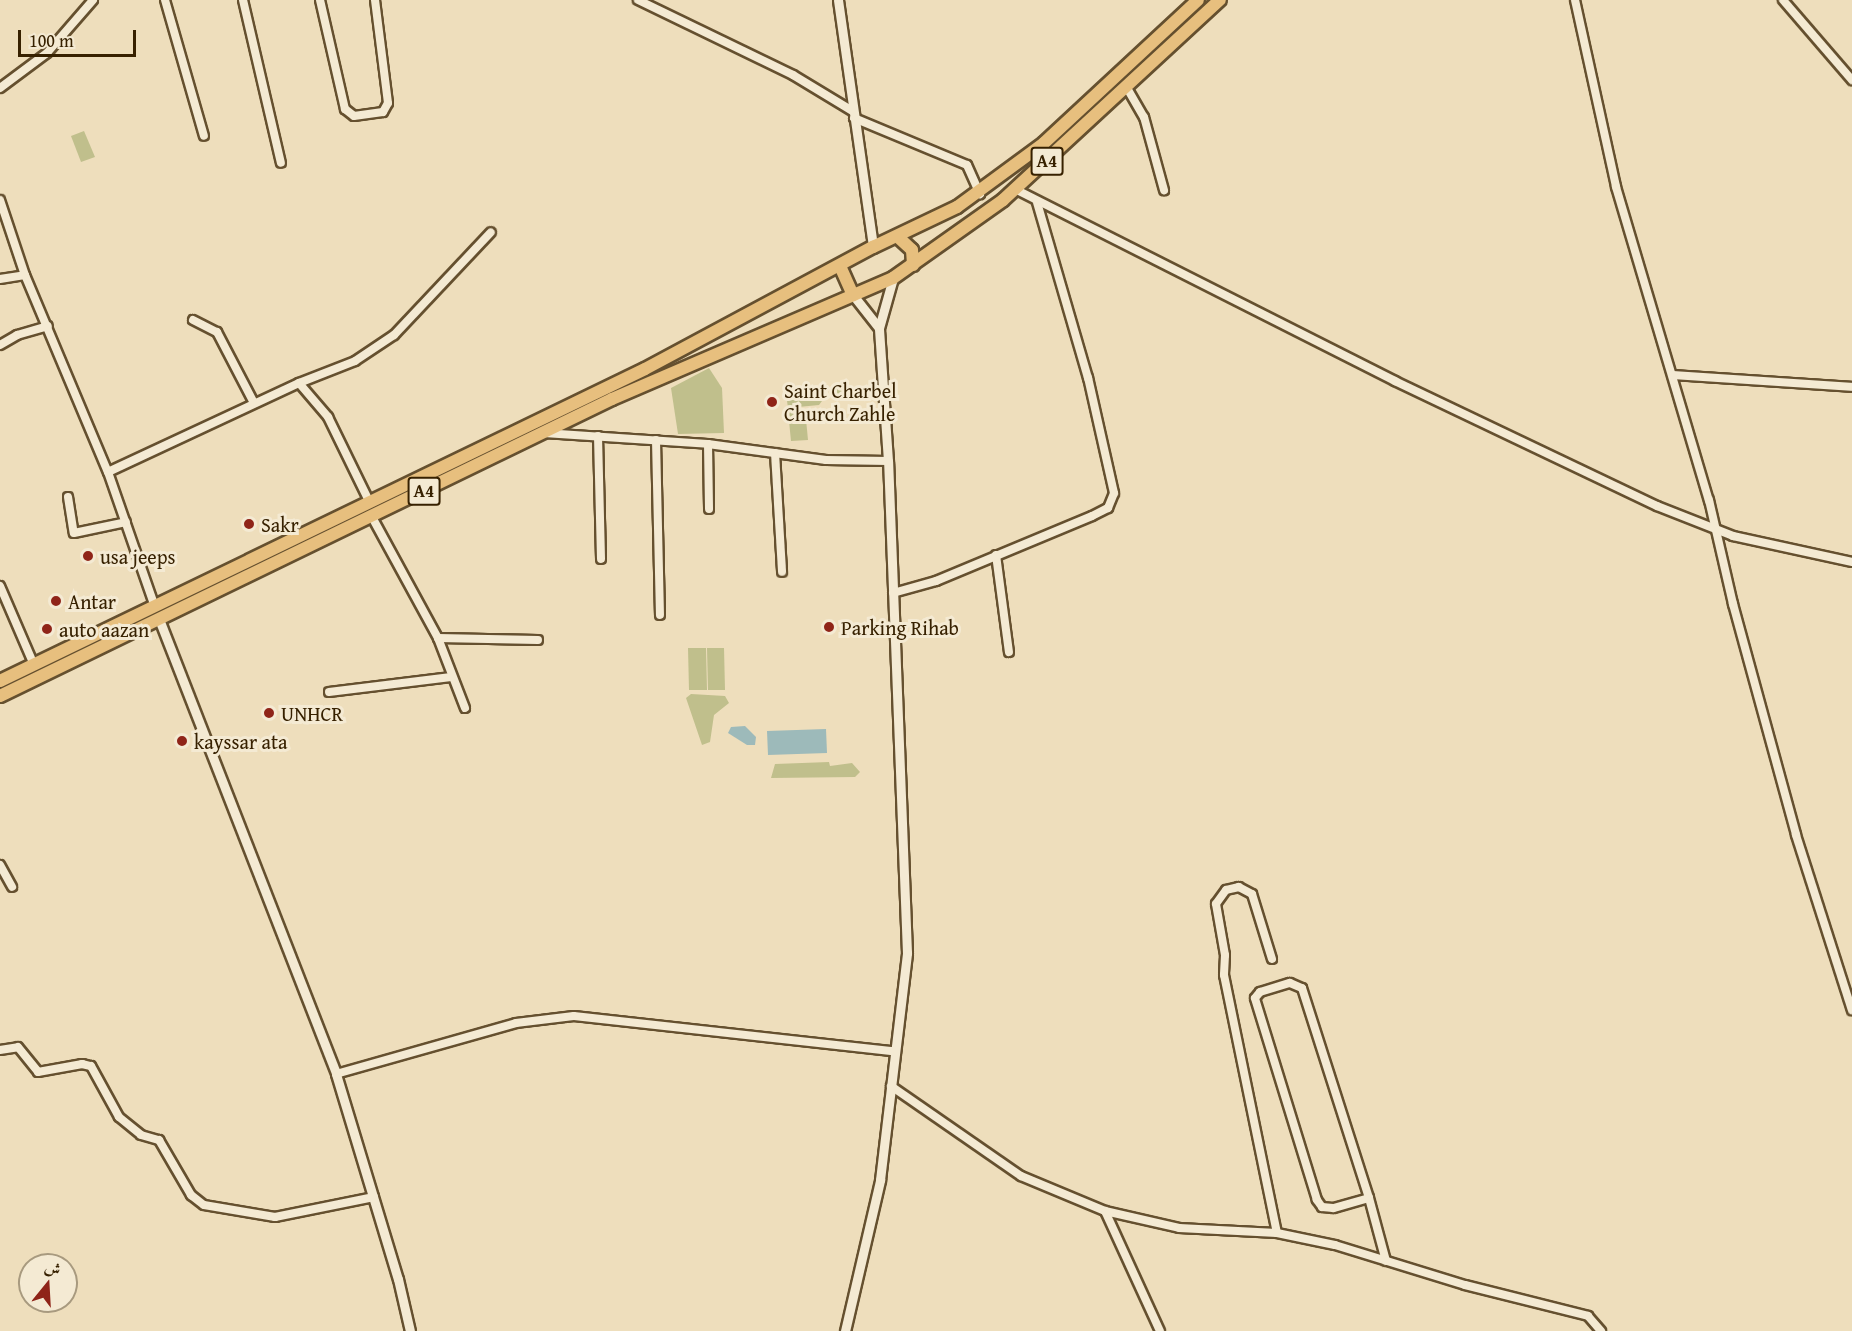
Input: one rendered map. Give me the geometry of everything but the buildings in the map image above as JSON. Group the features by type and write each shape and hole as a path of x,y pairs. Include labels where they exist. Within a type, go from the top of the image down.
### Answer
{"highway":[{"name":"A4","path":"0,681 154,604 645,369 873,247 898,237 980,194 1044,143 1198,0"},
{"name":"A4","path":"0,696 644,384 893,278 1015,189 1220,0"},
{"path":"898,237 912,250 913,265"},
{"path":"840,266 853,295"}],"street":[{"path":"0,88 47,53 93,0"},
{"path":"165,0 204,136"},
{"path":"243,0 281,163"},
{"path":"320,0 345,110 354,116 383,112 388,103 375,0"},
{"path":"638,0 792,75 854,115 967,165 978,181 980,194"},
{"path":"838,0 851,69 854,115 873,247"},
{"path":"1575,0 1600,125 1673,375 1796,836 1852,1009"},
{"path":"1783,0 1849,72 1852,80"},
{"path":"1127,88 1144,117 1164,190"},
{"path":"1015,189 1395,381 1657,506 1714,529 1764,544 1852,562"},
{"path":"0,200 25,275 108,472 154,604"},
{"path":"893,592 936,581 1107,508 1114,493 1088,378 1037,202"},
{"path":"108,472 298,383 355,361 394,335 491,232"},
{"path":"0,279 25,275"},
{"path":"845,1331 880,1180 893,1052 907,953 888,461 879,328 893,278"},
{"path":"853,295 879,328"},
{"path":"193,320 217,332 254,403"},
{"path":"2,340 48,326"},
{"path":"1673,375 1852,387"},
{"path":"298,383 328,417 369,501"},
{"path":"543,433 708,444 826,460 888,461"},
{"path":"598,435 601,559"},
{"path":"656,440 660,615"},
{"path":"708,444 709,509"},
{"path":"775,453 782,572"},
{"path":"68,497 74,533 126,522"},
{"path":"372,517 438,638 451,677 465,708"},
{"path":"996,555 1009,652"},
{"path":"0,586 34,665"},
{"path":"159,619 336,1074 374,1197 410,1331"},
{"path":"438,638 538,640"},
{"path":"329,692 451,677"},
{"path":"0,865 12,887"},
{"path":"1272,958 1252,894 1239,887 1226,890 1215,904 1225,955 1224,975 1277,1233"},
{"path":"1369,1198 1333,1208 1322,1207 1317,1200 1255,998 1260,992 1290,983 1302,988 1369,1198 1386,1261"},
{"path":"336,1074 516,1023 574,1017 893,1052"},
{"path":"0,1050 18,1047 38,1072 82,1064 91,1066 119,1117 141,1135 159,1140 188,1191 199,1203 275,1216 374,1197"},
{"path":"891,1086 1027,1179 1105,1211 1179,1228 1277,1233 1588,1316 1601,1331"},
{"path":"1105,1211 1161,1331"}],"shaded area":[{"path":"84,131 95,157 81,162 71,136"},
{"path":"709,368 722,388 724,433 678,434 671,388"},
{"path":"864,387 865,394 834,396 833,389"},
{"path":"824,390 825,397 819,405 788,408 786,393"},
{"path":"805,409 808,440 791,441 788,411"},
{"path":"688,648 706,648 707,690 689,690"},
{"path":"707,648 724,648 725,690 708,690"},
{"path":"691,694 725,696 729,703 714,715 710,742 702,745 686,698"},
{"path":"829,762 830,766 852,763 860,772 855,777 771,778 775,764"}],"water":[{"path":"745,726 756,737 755,745 747,745 728,733 731,727"},
{"path":"826,729 827,753 768,755 767,731"}],"place":[{"name":"Saint Charbel Church Zahle","path":"772,402"},
{"name":"Sakr","path":"249,524"},
{"name":"usa jeeps","path":"88,556"},
{"name":"Antar","path":"56,601"},
{"name":"Parking Rihab","path":"829,627"},
{"name":"auto aazan","path":"47,629"},
{"name":"UNHCR","path":"269,713"},
{"name":"kayssar ata","path":"182,741"}]}
